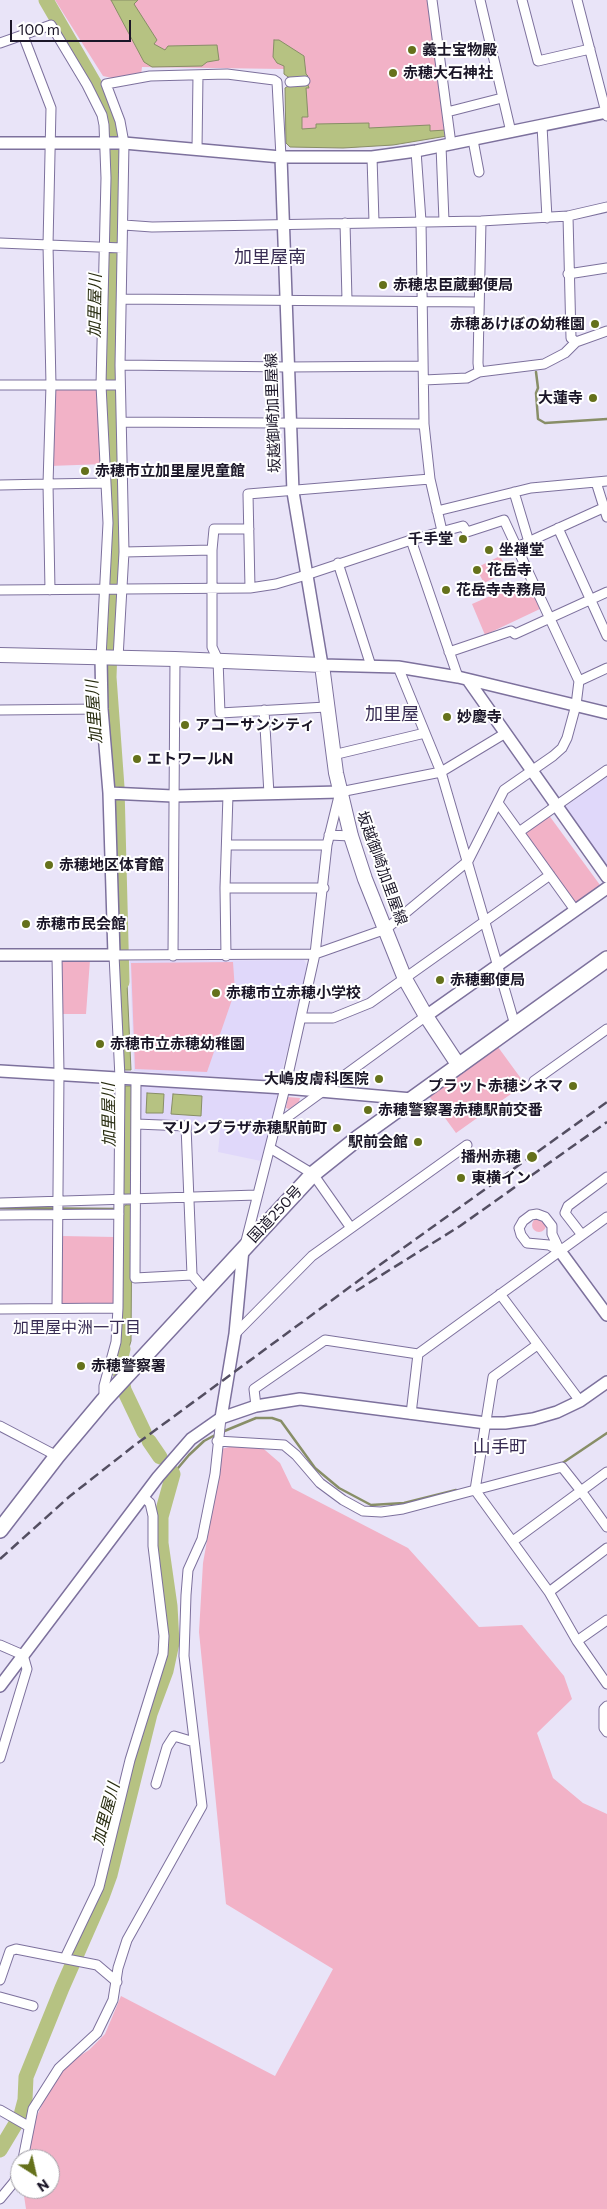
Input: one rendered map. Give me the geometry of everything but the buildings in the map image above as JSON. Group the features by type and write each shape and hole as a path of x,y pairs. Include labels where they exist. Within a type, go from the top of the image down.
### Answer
{"highway":[{"name":"国道250号","path":"0,1530 57,1456 108,1396 313,1174 337,1153 607,959"}],"main road":[{"path":"0,655 218,660 322,665"},
{"name":"坂越御崎加里屋線","path":"322,665 333,754 350,836 405,979 426,1016 459,1066"}],"street":[{"path":"432,0 447,112 444,221"},
{"path":"480,0 511,132"},
{"path":"522,0 538,61 590,49"},
{"path":"0,143 123,143 281,156 372,157 416,151 607,114 577,0"},
{"path":"0,43 51,25 87,85 102,115 106,143 106,178 101,385 108,523 101,658 102,710 108,794 114,955 128,1078 136,1124 134,1200 135,1278 192,1275"},
{"path":"23,35 51,108 48,245 51,385 48,484 50,590"},
{"path":"118,658 124,552 120,385 124,224 123,143 120,121 106,84 150,76 227,74 277,82 281,156"},
{"path":"197,149 198,75"},
{"path":"290,82 305,81"},
{"path":"447,112 502,98"},
{"path":"542,126 546,166 547,218"},
{"path":"473,140 479,172"},
{"path":"416,151 421,221 424,424 430,479 442,531"},
{"name":"坂越御崎加里屋線","path":"281,156 285,225 287,367 293,492 322,665"},
{"path":"372,157 374,222"},
{"path":"124,224 152,227 481,221 568,216 607,207"},
{"path":"568,216 571,338 576,342"},
{"path":"480,372 478,363 481,221"},
{"path":"346,223 347,300"},
{"path":"0,243 122,248"},
{"path":"568,274 607,268"},
{"path":"122,299 422,300 479,302"},
{"path":"424,380 467,378 480,372 544,364 565,353 576,342 607,331"},
{"path":"120,364 287,367 423,366"},
{"path":"0,385 120,385"},
{"path":"122,422 424,424"},
{"path":"250,588 248,494 293,492 430,479"},
{"path":"437,511 531,488 607,481"},
{"path":"596,482 602,508 607,517"},
{"path":"0,485 105,483"},
{"path":"514,492 530,542"},
{"path":"517,547 602,508"},
{"path":"0,590 250,588 276,584 442,531 463,526 467,532 504,520 579,681 576,705 567,738 562,748 504,790 468,861 386,929 315,954 226,956 0,955"},
{"path":"558,528 607,636"},
{"path":"249,529 214,529 212,550 212,647 218,660 220,712 326,707"},
{"path":"411,540 449,652 463,679 607,877"},
{"path":"124,552 212,550"},
{"path":"338,563 371,666"},
{"path":"449,652 511,631 515,634 607,592"},
{"path":"173,956 175,659"},
{"path":"322,665 398,667 463,679 607,713"},
{"path":"398,667 441,772 515,1025"},
{"path":"579,681 607,668"},
{"path":"0,710 102,710"},
{"path":"264,710 269,794"},
{"path":"333,754 425,733"},
{"path":"108,794 173,796 340,792 441,772 504,734"},
{"path":"519,832 607,770"},
{"path":"24,2149 26,2125 33,2108 58,2068 97,2033 114,2000 122,1952 127,1940 202,1806 184,1656 188,1570 202,1539 215,1474 217,1441 234,1334 243,1248 250,1231 315,954 324,888 327,845 340,792"},
{"path":"226,956 225,888 228,795"},
{"path":"498,803 575,910"},
{"path":"329,835 350,836"},
{"path":"227,845 327,845"},
{"path":"301,1018 333,1018 370,1003 550,874"},
{"path":"225,888 324,888"},
{"path":"275,1126 607,888"},
{"path":"56,956 59,1073 57,1308"},
{"path":"534,1081 607,1029"},
{"path":"0,1070 285,1088 412,1099"},
{"path":"108,1396 104,1386 116,1342 119,1206 128,1078"},
{"path":"136,1124 186,1126 192,1275 205,1290"},
{"path":"234,1334 312,1256 467,1146"},
{"path":"270,1148 313,1174 351,1228"},
{"path":"582,1235 565,1214 568,1206 607,1177"},
{"path":"0,1215 59,1214 119,1206 134,1200 257,1195"},
{"path":"0,1202 59,1202 119,1206"},
{"path":"560,1251 549,1245 527,1243 521,1235 519,1228 522,1221 538,1214 545,1217 552,1226 552,1234 560,1251 607,1315"},
{"path":"256,1406 254,1388 325,1340 418,1354 607,1217"},
{"path":"500,1294 580,1401"},
{"path":"0,1309 118,1308"},
{"path":"537,1345 493,1377 475,1490 549,1592 577,1641 607,1684"},
{"path":"411,1414 418,1354"},
{"path":"0,1686 181,1449 206,1427 221,1418 256,1406 300,1399 486,1423 533,1419 557,1412 580,1401 607,1382"},
{"path":"0,1426 57,1456"},
{"path":"217,1441 284,1445 296,1455 320,1483 343,1500 363,1511 381,1512 403,1509 562,1467 607,1527"},
{"path":"513,1541 607,1472"},
{"path":"67,1959 99,1887 130,1760 162,1654 164,1636 153,1546 153,1516 150,1503 144,1497"},
{"path":"549,1592 607,1548"},
{"path":"577,1641 607,1620"},
{"path":"0,1645 23,1655"},
{"path":"0,1758 27,1669 23,1655"},
{"path":"607,1706 604,1709 604,1728 607,1732"},
{"path":"156,1784 167,1747 174,1736 194,1742"},
{"path":"0,1980 10,1952 16,1949 97,1965 116,1982"},
{"path":"0,1997 34,2006"},
{"path":"0,2110 26,2125"},
{"path":"0,2199 10,2187"}],"shaded area":[{"path":"55,0 428,0 446,130 393,145 343,148 290,147 286,143 285,88 290,85 291,79 284,74 284,69 142,67 141,75 112,78 103,76"},
{"path":"111,0 138,0 134,4 157,40 154,44 165,50 168,46 217,45 219,60 207,62 202,66 152,67 144,62"},
{"path":"274,40 279,40 304,56 306,74 308,76 304,77 304,85 308,85 309,88 306,88 308,117 302,117 302,129 316,128 316,124 369,123 369,128 430,125 430,131 446,130 447,136 393,145 343,148 290,147 286,143 285,88 290,85 291,79 284,74 284,66 277,63 273,57"},
{"path":"51,385 101,385 105,464 49,466"},
{"path":"500,556 508,571 484,583 476,568"},
{"path":"529,579 542,608 485,635 472,604"},
{"path":"607,776 607,868 564,811 566,806"},
{"path":"548,814 600,885 576,903 573,902 524,834 524,831"},
{"path":"60,960 90,960 86,1014 62,1014"},
{"name":"赤穂市立赤穂小学校","path":"304,960 307,965 295,1022 279,1081 134,1071 130,961"},
{"path":"126,961 131,1070 124,1070 119,963"},
{"path":"233,962 235,991 207,1072 135,1069 131,963"},
{"path":"498,1047 525,1084 456,1133 429,1096"},
{"path":"125,1086 134,1086 133,1197 123,1197"},
{"path":"139,1086 277,1094 279,1097 261,1161 218,1152 221,1123 142,1122 139,1119"},
{"path":"147,1093 164,1094 163,1113 146,1113"},
{"path":"173,1094 202,1096 201,1116 171,1114"},
{"path":"288,1097 300,1098 299,1102 289,1109 286,1108"},
{"path":"132,1205 131,1341 124,1364 114,1376 121,1336 123,1207"},
{"path":"539,1218 544,1220 546,1225 544,1230 539,1232 534,1230 532,1225 534,1220"},
{"path":"61,1236 115,1237 114,1303 112,1305 63,1306 60,1302"},
{"path":"258,1444 280,1463 292,1488 408,1548 479,1627 522,1625 564,1676 572,1699 537,1733 553,1778 583,1803 607,1814 607,2209 26,2209 24,2199 60,2199 60,2149 28,2149 31,2129 49,2089 67,2064 89,2050 105,2034 121,1996 275,2076 333,1969 226,1904 199,1632 203,1563 221,1449 237,1445"}],"waterway":[{"name":"加里屋川","path":"46,0 101,95 111,121 115,155 111,399 115,511 109,677 117,787 122,982"},
{"path":"536,372 538,419 545,423 607,419"},
{"path":"0,1208 116,1209"},
{"name":"加里屋川","path":"123,1349 119,1365 124,1390 144,1432"},
{"path":"222,1432 256,1418 272,1418 281,1421 315,1468 339,1488 371,1505 404,1503 456,1490"},
{"path":"561,1464 607,1433"},
{"path":"173,1474 204,1441 217,1434"},
{"name":"加里屋川","path":"149,1441 160,1457"},
{"name":"加里屋川","path":"0,2150 21,2115 25,2100 26,2077 110,1875 150,1714 166,1671 172,1643 170,1606 161,1543 161,1517 172,1472"}],"railway":[{"path":"0,1559 70,1496 135,1445 392,1256 607,1102"},
{"path":"356,1291 460,1226 607,1122"}],"place":[{"name":"義士宝物殿","path":"412,50"},
{"name":"赤穂大石神社","path":"393,73"},
{"name":"赤穂忠臣蔵郵便局","path":"383,285"},
{"name":"赤穂あけぼの幼稚園","path":"595,324"},
{"name":"大蓮寺","path":"593,398"},
{"name":"赤穂市立加里屋児童館","path":"85,471"},
{"name":"千手堂","path":"463,539"},
{"name":"坐禅堂","path":"489,550"},
{"name":"花岳寺","path":"477,570"},
{"name":"花岳寺寺務局","path":"446,590"},
{"name":"妙慶寺","path":"447,717"},
{"name":"アコーサンシティ","path":"185,725"},
{"name":"エトワールN","path":"137,759"},
{"name":"赤穂地区体育館","path":"49,865"},
{"name":"赤穂市民会館","path":"26,924"},
{"name":"赤穂郵便局","path":"440,980"},
{"name":"赤穂市立赤穂小学校","path":"216,993"},
{"name":"赤穂市立赤穂幼稚園","path":"100,1044"},
{"name":"大嶋皮膚科医院","path":"379,1079"},
{"name":"プラット赤穂シネマ","path":"573,1086"},
{"name":"赤穂警察署赤穂駅前交番","path":"368,1110"},
{"name":"マリンプラザ赤穂駅前町","path":"337,1128"},
{"name":"駅前会館","path":"418,1142"},
{"name":"播州赤穂","path":"532,1157"},
{"name":"東横イン","path":"461,1178"},
{"name":"赤穂警察署","path":"81,1366"}],"district":[{"name":"加里屋南","path":"270,257"},
{"name":"加里屋","path":"392,714"},
{"name":"加里屋中洲一丁目","path":"77,1328"},
{"name":"山手町","path":"500,1447"}]}
